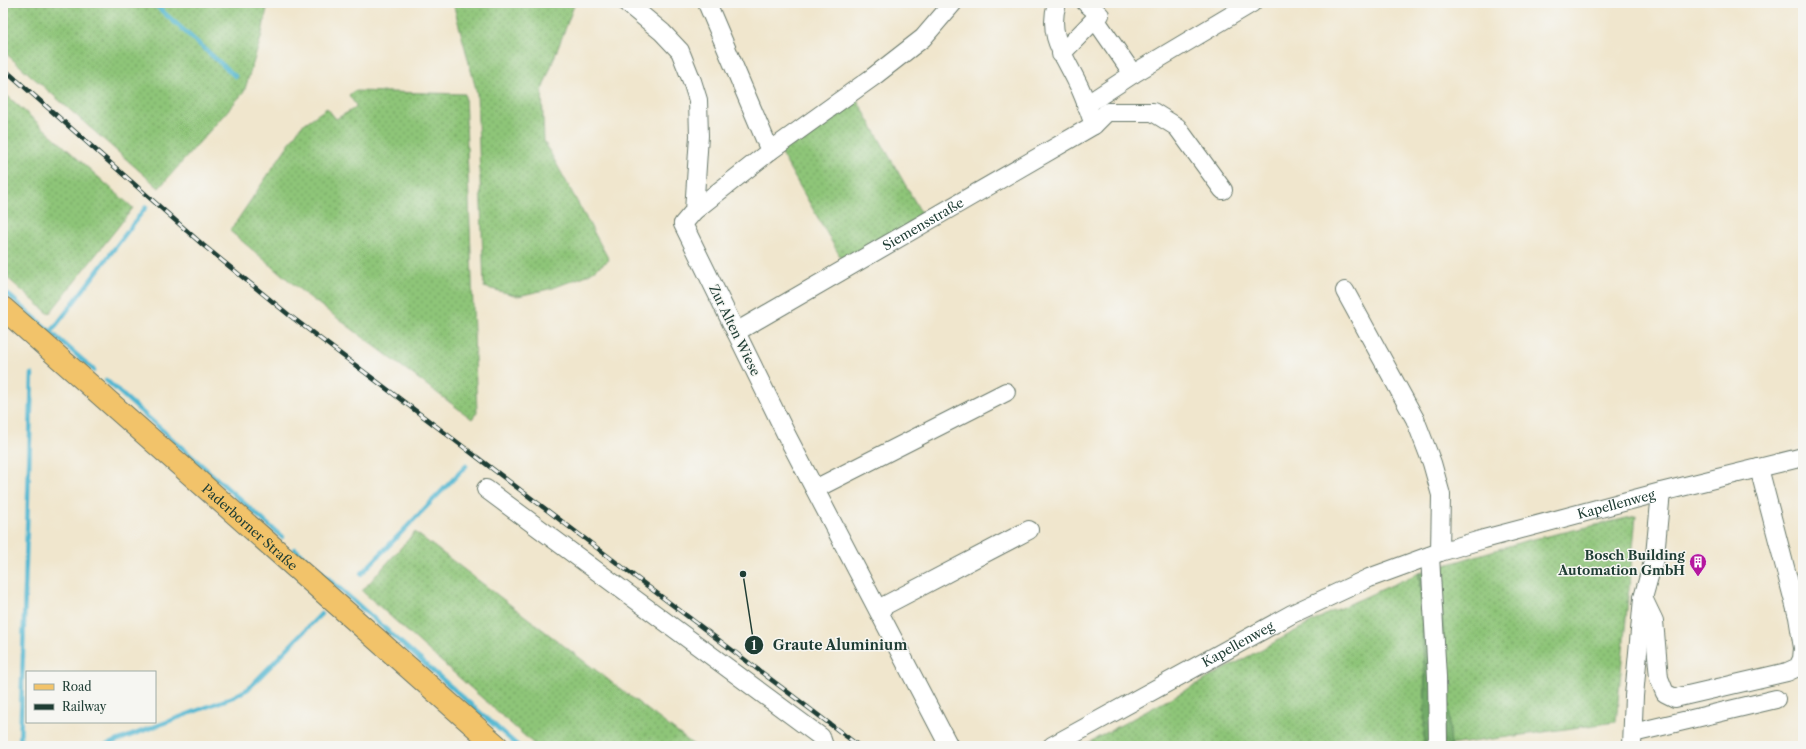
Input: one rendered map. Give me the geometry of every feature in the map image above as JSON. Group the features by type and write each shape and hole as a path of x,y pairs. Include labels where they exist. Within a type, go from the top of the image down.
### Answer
{"main road":[{"name":"Paderborner Straße","path":"3,308 497,746"}],"street":[{"path":"627,3 662,32 680,51 692,81 698,100 699,136 694,211"},
{"path":"706,3 770,151"},
{"name":"Zur Alten Wiese","path":"949,746 787,436 683,224 694,211 770,151 873,77 923,38 954,3"},
{"path":"1057,3 1054,28 1061,54 1078,83 1094,125"},
{"path":"1061,54 1100,15 1086,3"},
{"path":"1086,105 1133,74 1252,3"},
{"path":"1095,19 1133,74"},
{"name":"Siemensstraße","path":"736,332 1094,125 1107,112 1153,112 1177,127 1223,190"},
{"path":"1345,291 1415,419 1432,462 1441,495 1435,554 1438,741 1434,746"},
{"path":"815,489 1006,392"},
{"name":"Kapellenweg","path":"1052,746 1292,614 1370,578 1435,554 1661,492 1803,457"},
{"path":"1643,598 1654,621 1659,678 1665,693 1675,698 1788,672 1798,667 1802,659 1803,648 1798,617 1758,468"},
{"path":"486,489 821,737 824,746"},
{"path":"1661,492 1655,555 1643,598 1634,696 1633,739 1776,699"},
{"path":"878,609 1029,530"}],"green space":[{"path":"3,3 268,3 261,38 244,92 159,188 3,51"},
{"path":"453,3 575,3 542,90 544,141 609,260 587,275 553,288 518,296 484,287 477,93"},
{"path":"354,91 465,94 477,412 472,419 304,293 230,231 301,126 327,108 336,119 357,107 349,95"},
{"path":"3,92 133,208 49,314 3,274"},
{"path":"855,96 923,216 844,263 779,150"},
{"path":"1636,516 1616,722 1450,745 1439,567 1525,541"},
{"path":"415,532 695,746 536,746 362,591"},
{"path":"1439,567 1451,746 1424,746 1425,679 1419,573"},
{"path":"1419,573 1425,679 1424,746 1082,746 1327,614"}],"waterway":[{"path":"153,3 235,76"},
{"path":"51,332 146,207"},
{"path":"3,290 94,370"},
{"path":"20,746 32,374"},
{"path":"106,380 282,537"},
{"path":"361,574 466,466"},
{"path":"295,549 518,746"},
{"path":"103,746 233,697 248,689 321,614"}],"railway":[{"path":"3,68 203,245 289,315 859,746"}],"place":[{"name":"Graute Aluminium","path":"743,574"},
{"name":"Bosch Building Automation GmbH","path":"1698,577"}]}
